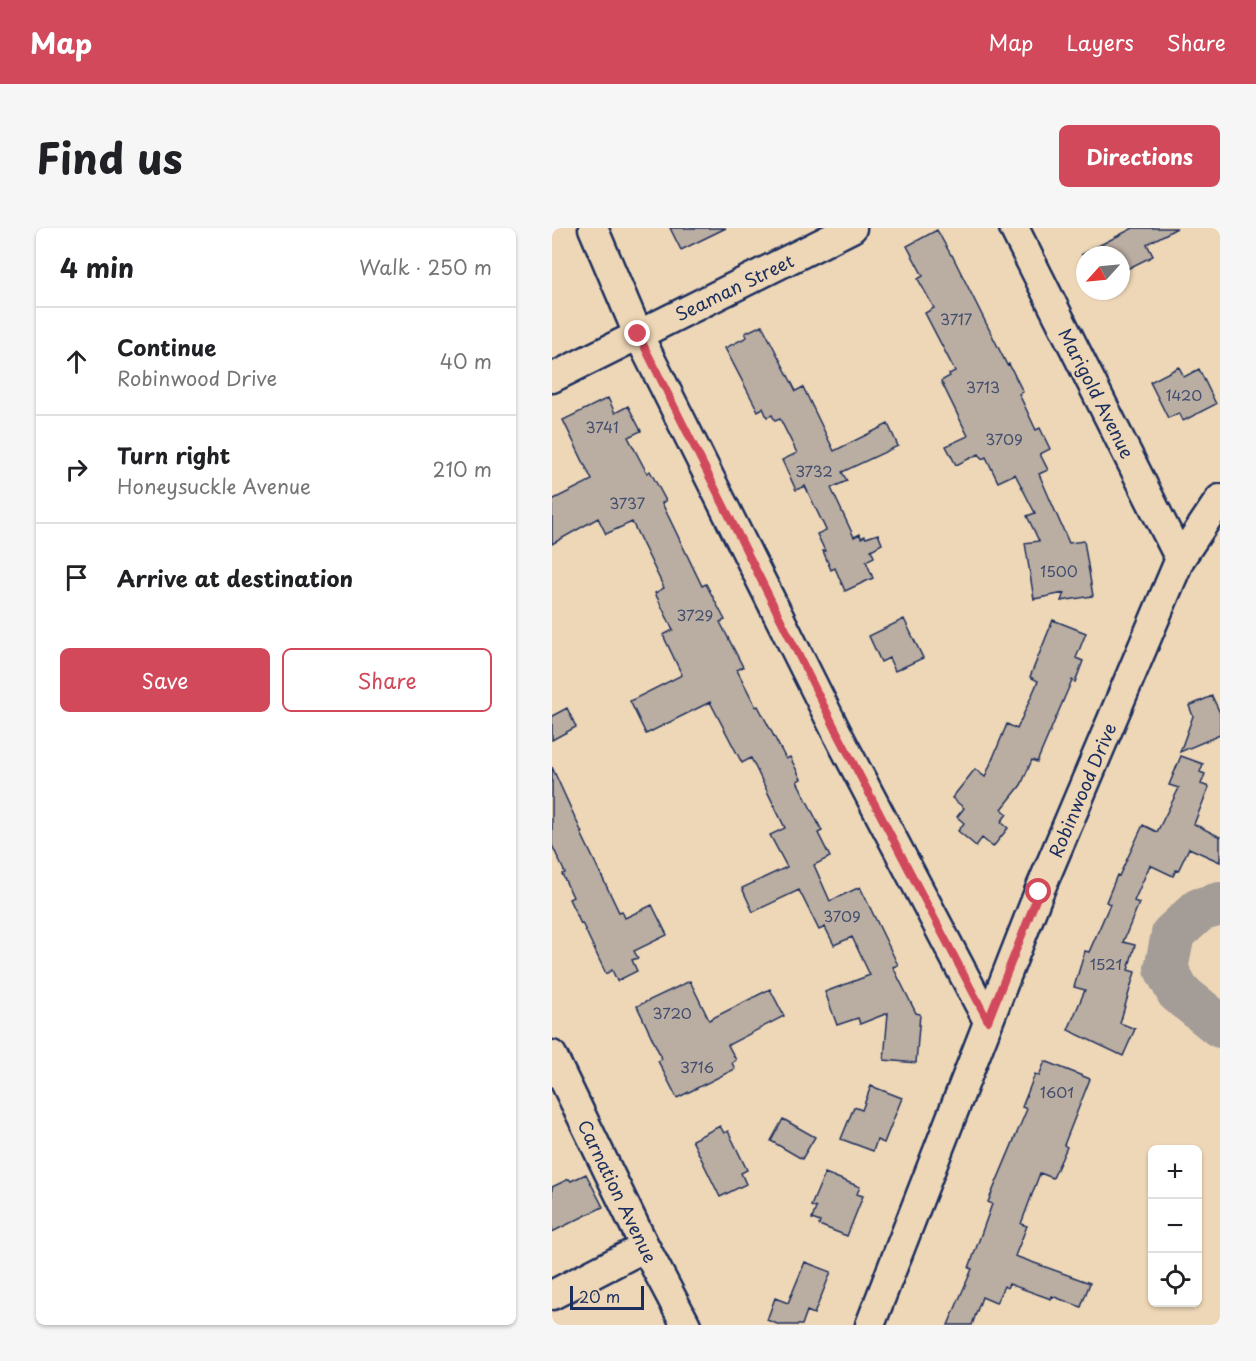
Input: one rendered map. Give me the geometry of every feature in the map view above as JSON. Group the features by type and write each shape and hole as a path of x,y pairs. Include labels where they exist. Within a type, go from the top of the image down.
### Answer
{"street":[{"path":"593,228 638,334 836,730 988,1021"},
{"name":"Seaman Street","path":"552,378 852,228"},
{"name":"Marigold Avenue","path":"1014,228 1180,559"},
{"name":"Robinwood Drive","path":"870,1325 1039,892 1180,559 1220,499"},
{"name":"Carnation Avenue","path":"552,1055 645,1247 686,1325"},
{"path":"552,1295 645,1247"}],"building":[{"path":"670,228 726,228 681,250"},
{"path":"1133,228 1177,228 1147,244 1153,256 1130,268 1130,246 1098,246"},
{"path":"937,230 1023,392 1019,394 1036,430 1040,428 1050,449 1040,454 1048,470 1039,474 1069,543 1084,541 1093,596 1061,601 1064,593 1034,599 1025,543 1039,541 1027,516 1035,513 1015,474 998,482 986,457 982,459 979,454 956,465 946,446 968,436 941,381 955,371 925,313 934,308 918,279 923,276 907,246"},
{"path":"762,325 796,391 803,387 834,451 888,424 898,446 842,472 847,481 831,488 854,537 860,534 861,538 865,536 866,538 878,534 882,544 871,550 874,557 866,561 873,578 845,591 835,568 831,570 823,551 825,551 817,534 826,530 805,486 796,490 782,460 797,453 780,419 775,421 772,415 767,417 763,408 758,411 725,348 747,337 745,333"},
{"path":"1179,367 1184,377 1199,369 1216,404 1183,421 1179,413 1168,418 1150,382"},
{"path":"608,398 615,413 628,406 641,431 628,437 647,473 650,471 666,501 662,503 702,586 706,584 725,620 720,622 743,667 737,670 786,759 790,757 801,779 797,781 822,831 818,833 830,857 814,865 830,901 860,887 898,965 893,967 916,1013 920,1014 916,1063 884,1060 888,1013 860,1024 858,1018 837,1025 825,992 870,975 852,937 834,945 825,927 819,930 799,890 753,912 742,888 787,867 770,835 785,828 751,758 742,763 710,702 646,734 630,701 682,675 663,635 673,630 655,593 664,588 632,522 606,534 598,518 552,544 552,500 592,480 563,420"},
{"path":"904,619 923,658 895,671 889,658 881,662 869,636"},
{"path":"1053,620 1086,633 1076,658 1083,661 1075,682 1072,680 1037,762 1032,760 1021,785 1002,809 1007,814 1001,822 1008,828 993,847 982,838 976,846 958,831 964,823 957,817 964,808 952,798 975,769 985,777 1007,724 1017,729 1038,681 1030,677"},
{"path":"1212,696 1220,713 1220,735 1180,752 1193,716 1189,706"},
{"path":"567,708 576,727 552,740 552,716"},
{"path":"1181,756 1203,764 1200,772 1205,774 1201,784 1209,787 1194,824 1220,837 1220,862 1189,848 1178,871 1176,870 1173,876 1150,865 1134,901 1139,903 1123,942 1135,945 1128,970 1135,972 1120,1023 1135,1029 1123,1056 1068,1030 1085,990 1074,987 1085,951 1089,952 1110,904 1106,902 1117,875 1119,876 1143,825 1157,832 1179,788 1169,785"},
{"path":"552,767 619,912 622,911 625,918 652,905 667,935 634,951 638,958 632,960 637,971 617,981 612,970 606,974 569,899 573,897 552,845"},
{"path":"690,981 709,1020 770,989 784,1016 728,1045 736,1060 732,1063 735,1069 677,1098 658,1061 662,1059 637,1006"},
{"path":"1045,1061 1090,1079 1064,1145 1067,1147 1053,1178 1040,1173 1021,1224 1027,1226 1015,1256 1090,1283 1081,1307 1009,1284 1007,1288 1004,1286 996,1303 982,1297 972,1325 948,1325 972,1269 969,1268 992,1204 988,1202 1027,1109 1022,1107 1035,1074 1039,1076"},
{"path":"871,1086 902,1098 884,1143 877,1140 873,1151 841,1139 854,1107 862,1110"},
{"path":"783,1119 815,1137 802,1159 771,1141"},
{"path":"720,1126 724,1133 728,1131 747,1170 741,1173 746,1184 720,1197 692,1140"},
{"path":"825,1173 860,1187 857,1194 863,1196 847,1236 819,1225 820,1222 812,1219 816,1208 811,1206"},
{"path":"586,1174 603,1207 552,1232 552,1187"},
{"path":"805,1262 831,1272 814,1314 807,1311 802,1325 780,1325 767,1320 775,1298 788,1303"}],"waterway":[{"path":"1220,904 1199,910 1173,934 1166,969 1178,992 1220,1026"}],"route":[{"path":"638,334 836,730 988,1021 1039,892"}]}
